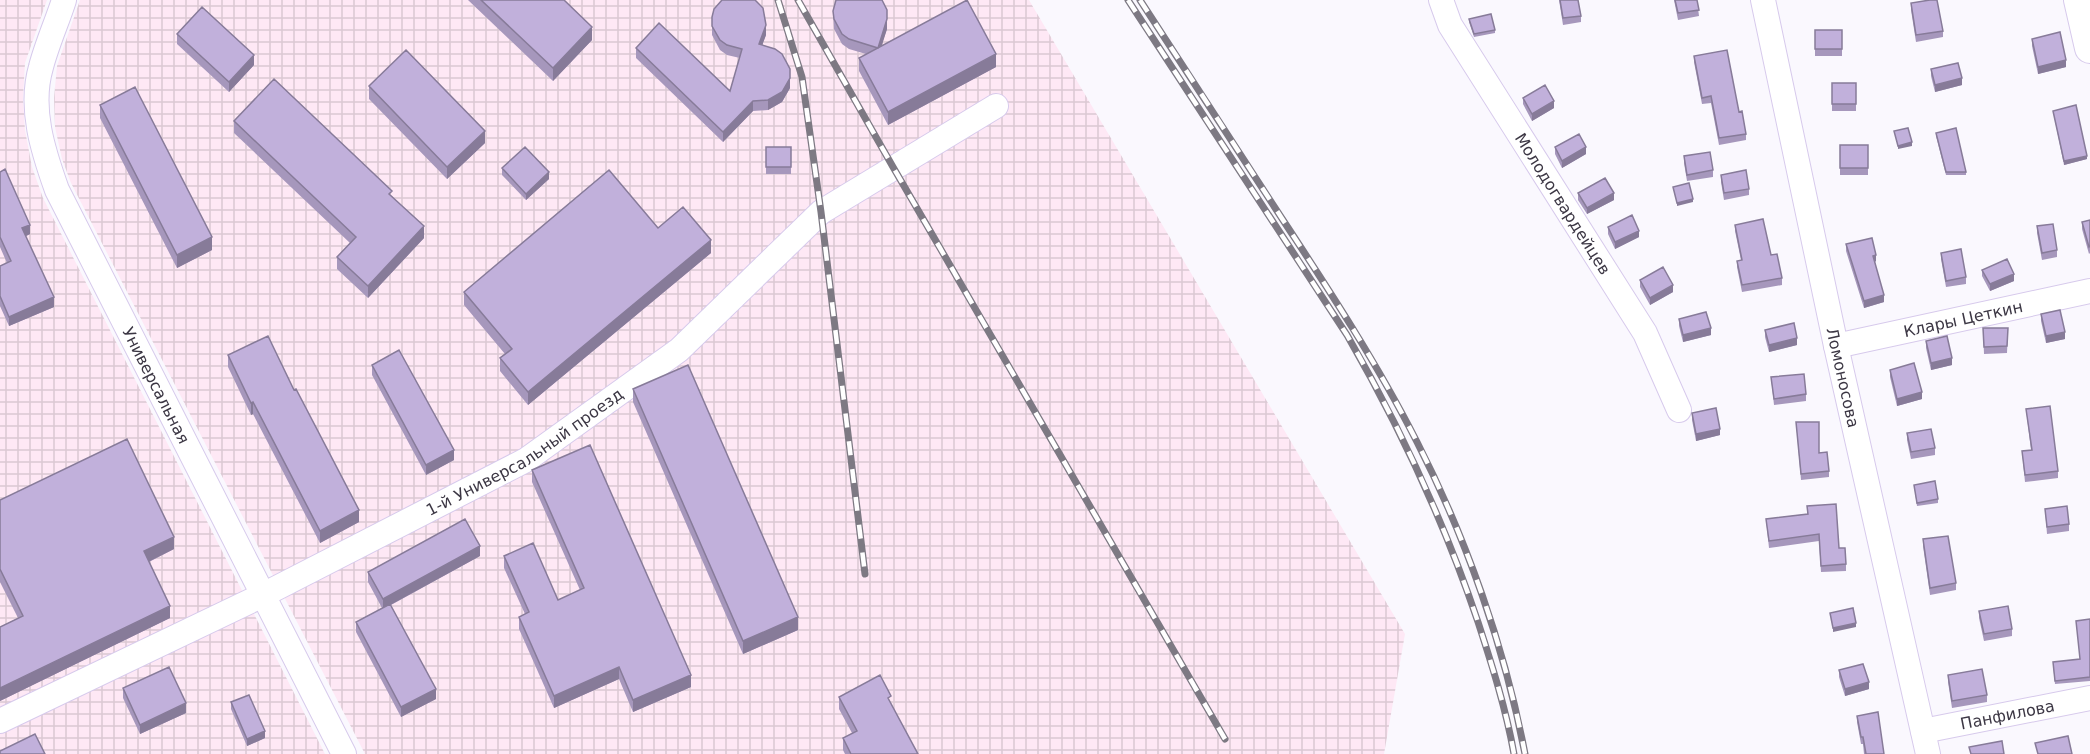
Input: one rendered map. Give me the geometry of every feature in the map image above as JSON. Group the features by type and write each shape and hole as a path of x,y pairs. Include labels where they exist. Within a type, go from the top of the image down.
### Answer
{"main road":[{"path":"2079,0 2090,48"}],"street":[{"name":"Универсальная","path":"64,0 41,67 38,84 37,116 48,164 62,200 344,754"},
{"name":"Молодогвардейцев","path":"1442,0 1450,25 1646,333 1679,410"},
{"name":"Ломоносова","path":"1763,0 1836,346 1925,743"},
{"name":"1-й Универсальный проезд","path":"0,721 263,595 526,460 679,350 821,212 996,106"},
{"name":"Клары Цеткин","path":"1836,346 2090,291"},
{"name":"Панфилова","path":"1925,743 2090,698"}],"shaded area":[{"path":"0,0 47,0 25,63 23,99 25,130 32,167 43,198 325,754 0,754"},
{"path":"80,0 1029,0 1405,634 1384,754 365,754 71,183 62,159 55,127 54,98 57,66"}],"building":[{"path":"481,0 564,0 592,27 553,68"},
{"path":"722,0 755,0 763,8 766,25 759,44 782,54 790,69 790,78 782,92 768,100 753,101 723,132 636,48 659,23 730,91 742,49 727,45 720,40 712,26 714,9"},
{"path":"836,0 882,0 887,10 887,19 878,48 849,39 842,34 834,19 833,11"},
{"path":"967,0 996,54 888,112 859,58"},
{"path":"1560,0 1578,0 1581,16 1563,18"},
{"path":"1675,0 1697,0 1699,10 1678,13"},
{"path":"1937,0 1943,31 1916,35 1911,3"},
{"path":"202,7 254,55 229,82 177,34"},
{"path":"1491,14 1495,30 1474,34 1469,19"},
{"path":"1815,30 1842,30 1842,49 1815,49"},
{"path":"2060,32 2066,60 2038,67 2032,39"},
{"path":"406,50 485,131 447,167 369,86"},
{"path":"1727,50 1739,112 1742,111 1746,134 1719,138 1711,96 1702,98 1694,56"},
{"path":"1958,63 1962,78 1935,85 1931,69"},
{"path":"274,79 392,191 389,194 424,226 368,286 337,257 356,237 234,121"},
{"path":"1832,83 1856,83 1856,104 1832,104"},
{"path":"1545,85 1554,101 1532,114 1523,98"},
{"path":"135,87 212,237 177,255 100,105"},
{"path":"2076,105 2087,156 2064,161 2053,111"},
{"path":"1908,128 1912,142 1898,146 1894,131"},
{"path":"1956,128 1966,172 1946,172 1936,133"},
{"path":"1579,134 1586,147 1562,161 1555,147"},
{"path":"1840,145 1868,145 1868,168 1840,168"},
{"path":"525,147 549,172 526,194 502,168"},
{"path":"766,147 791,147 791,167 766,167"},
{"path":"1710,152 1713,170 1687,175 1684,156"},
{"path":"5,169 30,225 22,228 54,297 9,317 0,296 0,266 11,261 0,237 0,172"},
{"path":"609,170 658,228 683,207 711,240 528,392 500,358 512,349 464,292"},
{"path":"1746,170 1749,189 1724,193 1721,175"},
{"path":"1605,178 1614,193 1587,208 1578,193"},
{"path":"1689,183 1693,199 1677,203 1673,187"},
{"path":"1632,215 1639,231 1615,242 1608,227"},
{"path":"1763,219 1771,255 1777,254 1782,278 1742,285 1737,261 1742,260 1735,225"},
{"path":"2090,220 2090,246 2089,247 2082,222"},
{"path":"2053,224 2057,250 2042,253 2037,226"},
{"path":"1872,238 1876,255 1873,256 1884,295 1864,301 1846,244"},
{"path":"1961,249 1966,277 1946,281 1941,253"},
{"path":"2007,259 2014,274 1990,284 1982,270"},
{"path":"1663,267 1673,285 1650,298 1640,280"},
{"path":"2060,310 2065,332 2046,336 2041,314"},
{"path":"1706,312 1711,328 1683,335 1679,319"},
{"path":"1794,323 1797,338 1769,345 1765,330"},
{"path":"1983,328 2008,328 2007,346 1984,347"},
{"path":"268,336 294,390 296,389 359,510 320,531 253,402 251,403 228,355"},
{"path":"1947,336 1952,358 1931,363 1926,341"},
{"path":"399,350 454,450 426,465 372,365"},
{"path":"1914,363 1922,392 1897,399 1890,370"},
{"path":"688,365 798,617 743,641 633,389"},
{"path":"1804,374 1806,394 1774,399 1771,377"},
{"path":"2050,406 2058,471 2025,475 2022,451 2032,450 2026,409"},
{"path":"1716,408 1720,429 1696,434 1692,413"},
{"path":"1796,422 1819,422 1819,453 1827,452 1829,471 1801,474"},
{"path":"1931,429 1935,448 1911,452 1907,433"},
{"path":"127,439 174,537 144,551 170,606 0,688 0,627 23,616 0,569 0,500"},
{"path":"590,445 691,675 633,700 619,667 554,696 519,617 529,612 504,556 533,543 558,600 584,588 532,470"},
{"path":"1935,481 1938,499 1917,503 1914,485"},
{"path":"1836,504 1839,548 1845,548 1846,564 1821,566 1819,534 1769,541 1766,519 1808,514 1807,506"},
{"path":"2067,506 2069,524 2047,527 2045,509"},
{"path":"465,519 480,546 383,599 368,572"},
{"path":"1948,536 1956,583 1930,588 1923,539"},
{"path":"390,604 436,689 401,707 356,622"},
{"path":"2008,606 2012,629 1984,634 1979,611"},
{"path":"1853,608 1856,623 1833,628 1830,613"},
{"path":"2090,619 2090,677 2055,681 2053,662 2080,659 2076,621"},
{"path":"1863,664 1869,682 1845,689 1839,670"},
{"path":"169,667 186,703 140,725 123,688"},
{"path":"1982,669 1987,695 1952,701 1948,675"},
{"path":"880,675 891,696 888,698 918,754 851,754 843,738 857,731 839,697"},
{"path":"249,695 265,731 247,739 231,702"},
{"path":"1878,712 1884,754 1866,754 1857,716"},
{"path":"35,734 45,754 0,754 0,751"},
{"path":"2068,736 2072,754 2038,754 2035,743"},
{"path":"2002,741 2004,754 1971,754 1969,747"}],"railway":[{"path":"778,0 802,77 821,212 865,574"},
{"path":"798,0 1225,739"},
{"path":"1128,0 1347,335 1385,404 1420,475 1465,584 1498,687 1514,754"},
{"path":"1140,0 1335,299 1386,384 1417,442 1452,516 1482,594 1507,674 1525,754"}]}
